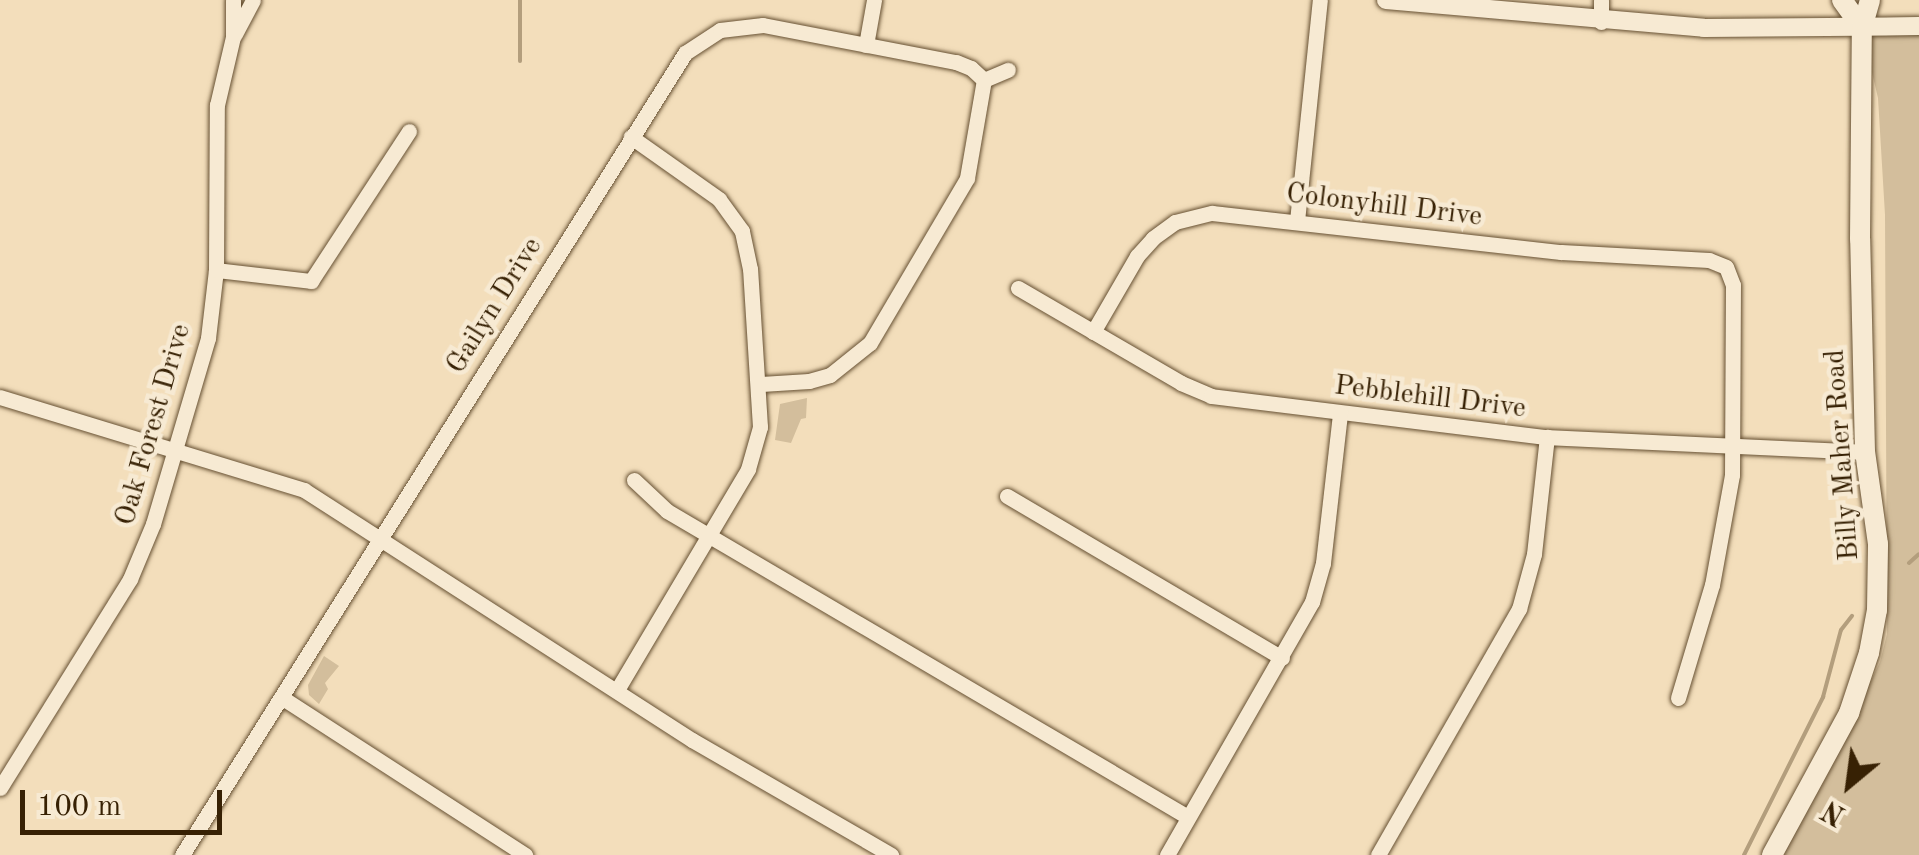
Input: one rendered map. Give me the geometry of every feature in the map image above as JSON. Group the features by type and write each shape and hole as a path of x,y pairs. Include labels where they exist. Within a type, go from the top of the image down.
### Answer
{"main road":[{"path":"1842,0 1862,28"},
{"name":"Billy Maher Road","path":"1772,855 1849,713 1869,653 1876,610 1878,544 1865,452 1860,239 1862,28 1870,0"}],"street":[{"name":"Oak Forest Drive","path":"0,788 136,569 208,338 216,270 216,104 232,37 233,0"},
{"name":"Oak Forest Drive","path":"232,37 253,0"},
{"path":"866,45 874,0"},
{"path":"1296,221 1320,0"},
{"path":"1386,0 1600,22 1704,28 1919,26"},
{"path":"1600,22 1602,0"},
{"name":"Gailyn Drive","path":"182,855 678,60 720,30 762,25 956,62 972,68 984,80"},
{"path":"760,384 809,382 830,375 870,343 964,183 984,80 1008,70"},
{"path":"216,270 311,281 409,131"},
{"path":"618,690 758,446 760,384 750,269 742,231 719,199 631,137"},
{"name":"Colonyhill Drive","path":"1093,332 1141,250 1175,222 1212,213 1561,252 1730,263 1733,444"},
{"name":"Pebblehill Drive","path":"1018,288 1211,396 1547,437 1865,452"},
{"path":"0,397 304,490 692,740 891,855"},
{"path":"1167,855 1308,613 1319,581 1340,414"},
{"path":"1378,855 1519,609 1534,554 1547,437"},
{"path":"1678,698 1712,585 1733,444"},
{"path":"634,480 658,505 708,536 1188,817"},
{"path":"1007,496 1282,658"},
{"path":"280,697 525,855"}],"shaded area":[{"path":"1919,25 1919,855 1768,855 1861,701 1880,662 1887,634 1885,215 1878,98 1861,26"},
{"path":"807,398 806,418 801,419 791,443 775,440 780,404"},
{"path":"324,656 339,666 325,683 328,689 319,704 309,695 308,685"}],"waterway":[{"path":"520,0 520,61"},
{"path":"1909,563 1919,554"},
{"path":"1744,855 1823,697 1841,630 1852,616"}]}
